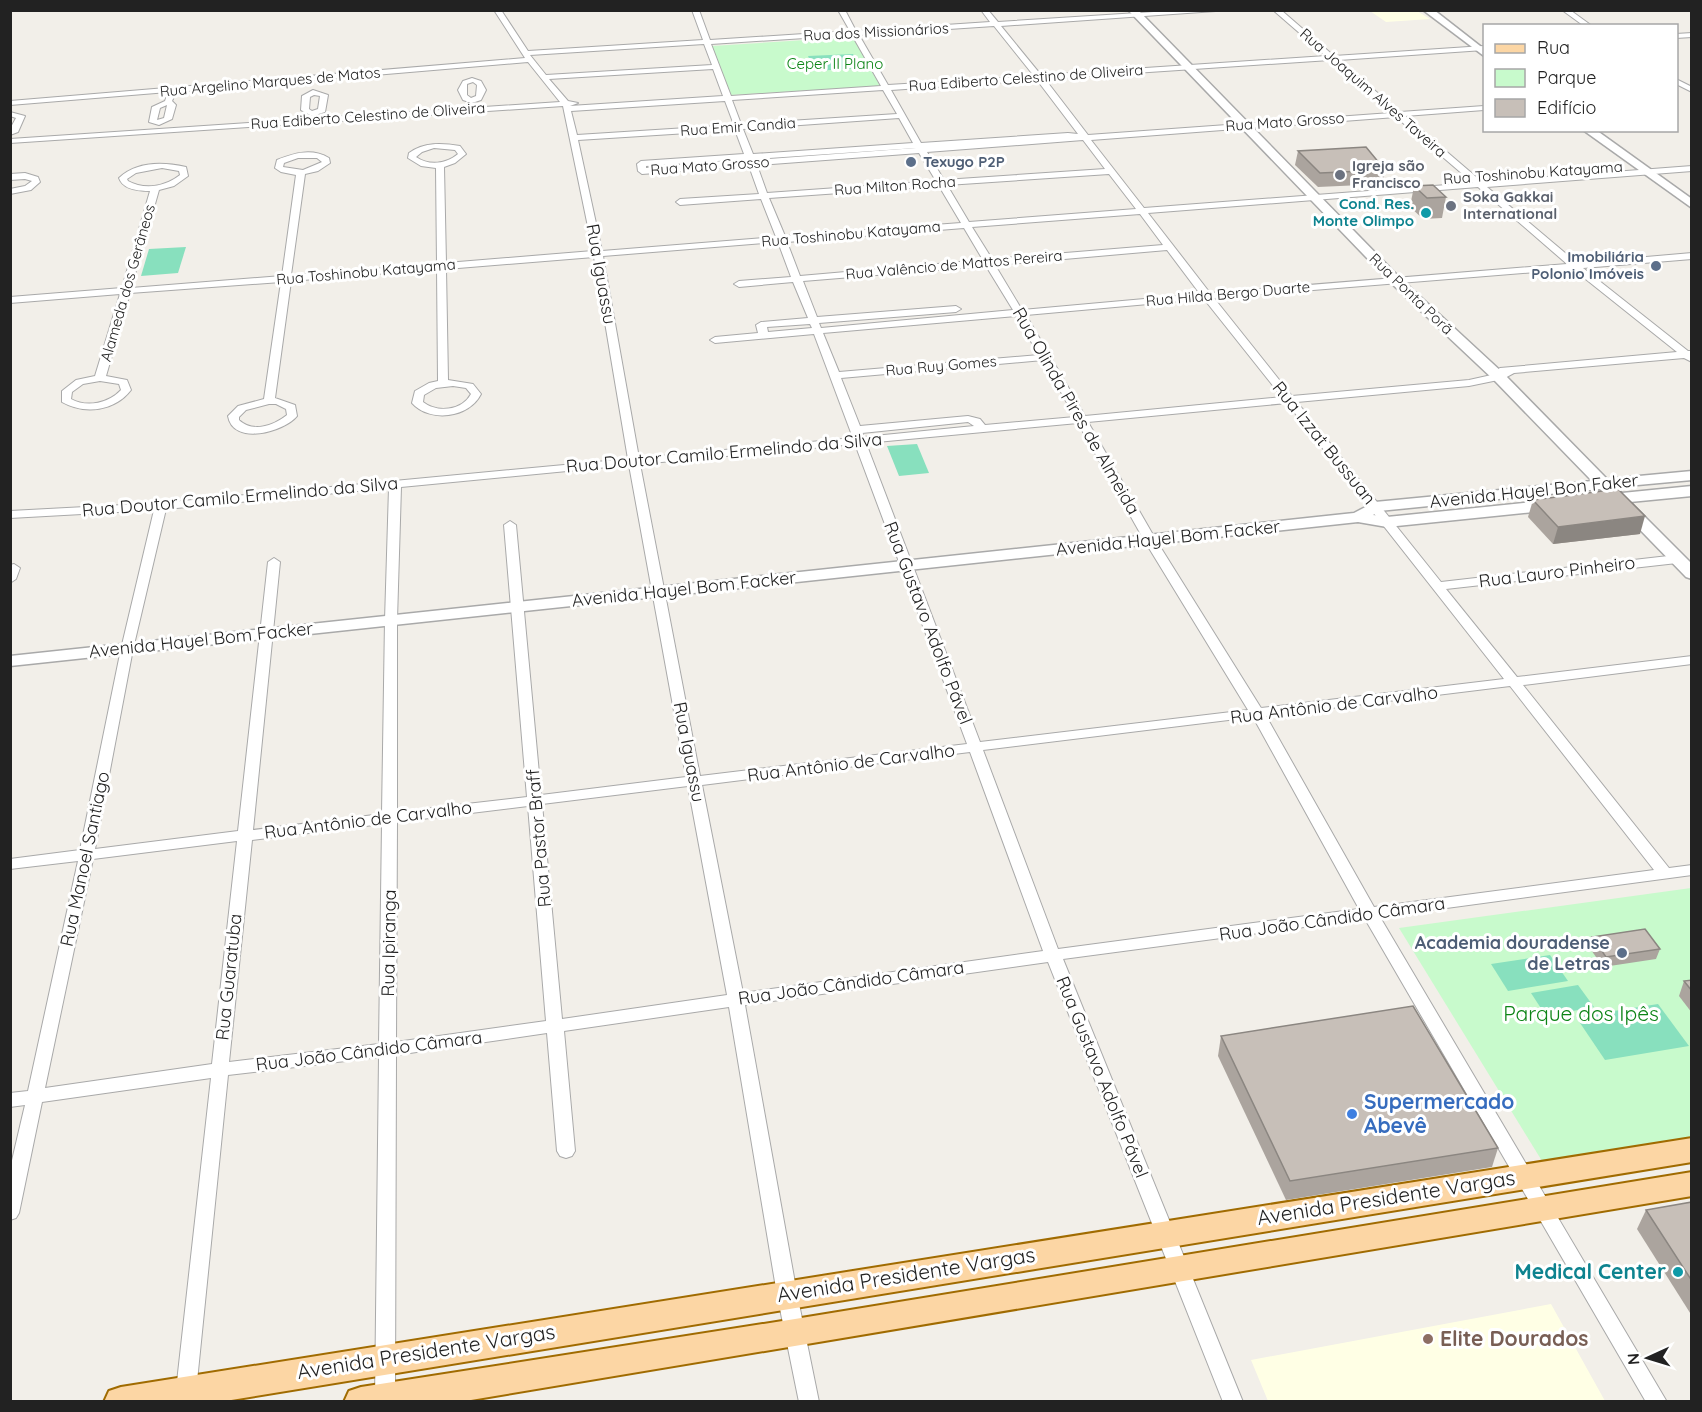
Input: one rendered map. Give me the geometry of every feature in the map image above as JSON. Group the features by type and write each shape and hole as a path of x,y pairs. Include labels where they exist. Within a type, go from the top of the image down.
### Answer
{"main road":[{"name":"Avenida Presidente Vargas","path":"121,1401 1692,1150"},
{"name":"Avenida Presidente Vargas","path":"377,1400 1692,1184"}],"street":[{"path":"497,10 528,56 567,106"},
{"name":"Rua Gustavo Adolfo Pável","path":"695,10 750,160 858,435 1053,955 1233,1401"},
{"name":"Rua Olinda Pires de Almeida","path":"841,10 963,221 1018,308 1150,540 1258,714 1370,914 1657,1401"},
{"name":"Rua Izzat Bussuan","path":"984,10 1040,77 1203,292 1376,507 1665,874"},
{"name":"Rua dos Missionários","path":"528,56 1135,13 1227,10"},
{"name":"Rua Joaquim Alves Taveira","path":"1276,10 1575,266 1690,355"},
{"path":"1427,10 1482,50"},
{"path":"1565,10 1586,24"},
{"name":"Rua Ponta Porã","path":"1135,13 1395,280 1500,373 1603,484 1692,574"},
{"name":"Rua Ediberto Celestino de Oliveira","path":"10,141 159,127 472,105 567,106 1482,50"},
{"name":"Rua Argelino Marques de Matos","path":"10,103 528,56"},
{"path":"544,77 716,67"},
{"path":"1678,82 1692,92"},
{"path":"168,102 172,105 168,119 159,127 153,122 156,107 168,102 173,90"},
{"name":"Rua Iguassu","path":"567,106 597,250 657,591 736,999 787,1294 808,1401"},
{"name":"Rua Mato Grosso","path":"750,160 641,164 642,171 750,160 1069,140 1483,108"},
{"path":"10,114 21,116 15,130 10,133"},
{"name":"Rua Emir Candia","path":"574,138 902,116"},
{"path":"1591,132 1692,205"},
{"path":"434,146 451,147 461,151 460,157 440,164 419,163 414,161 412,155 419,150 434,146"},
{"path":"304,154 319,156 326,160 326,163 317,169 301,172 287,171 279,168 278,165 284,159 304,154"},
{"name":"Rua Toshinobu Katayama","path":"1310,194 1480,185 1640,168 1692,160"},
{"path":"440,164 443,383"},
{"path":"171,165 185,172 180,180 156,187 128,185 123,178 133,171 152,166 171,165"},
{"name":"Rua Toshinobu Katayama","path":"10,300 126,287 1310,194 1471,178 1640,168 1692,168"},
{"name":"Rua Milton Rocha","path":"680,202 1111,171"},
{"path":"269,401 301,172"},
{"path":"10,177 25,176 35,179 36,182 28,188 10,192"},
{"name":"Alameda dos Gerâneos","path":"100,378 156,187"},
{"name":"Rua Valêncio de Mattos Pereira","path":"738,284 1170,247"},
{"name":"Rua Hilda Bergo Duarte","path":"715,340 764,335 814,325 1203,292 1395,280 1692,256"},
{"name":"Rua Toshinobu Katayama","path":"10,292 126,287"},
{"name":"Rua Doutor Camilo Ermelindo da Silva","path":"10,515 161,506 395,485 635,462 858,435 982,429 1437,384 1469,383 1500,373 1690,355"},
{"name":"Rua Ruy Gomes","path":"835,375 1046,357"},
{"path":"100,378 123,382 127,385 126,390 117,399 99,405 79,406 66,400 64,396 72,387 100,378"},
{"path":"443,383 469,386 476,394 475,398 465,407 447,411 428,410 417,403 419,393 443,383"},
{"path":"269,401 286,403 291,407 292,416 280,425 261,429 242,428 234,421 234,416 242,408 269,401"},
{"name":"Avenida Hayel Bon Faker","path":"1376,507 1692,475"},
{"name":"Rua Ipiranga","path":"377,1400 385,1359 391,620 395,485"},
{"name":"Avenida Hayel Bom Facker","path":"10,661 1358,517 1387,522 1692,491"},
{"name":"Rua Manoel Santiago","path":"10,1213 87,854 127,649 161,506"},
{"name":"Avenida Hayel Bom Facker","path":"1358,517 1376,507"},
{"name":"Rua Pastor Braff","path":"510,525 567,1151"},
{"name":"Rua Lauro Pinheiro","path":"1438,586 1677,559"},
{"name":"Rua Guaratuba","path":"186,1391 243,836 274,562"},
{"name":"Rua Antônio de Carvalho","path":"10,864 390,816 975,748 1692,660"},
{"name":"Rua João Cândido Câmara","path":"10,1100 219,1070 387,1050 1053,955 1692,870"}],"shaded area":[{"path":"1370,11 1417,11 1430,19 1386,22"},
{"name":"Elite Dourados","path":"1551,1304 1605,1401 1268,1401 1251,1360"}],"green space":[{"name":"Ceper II Plano","path":"853,37 880,86 731,95 712,46"},
{"path":"853,54 861,68 815,71 808,56"},
{"path":"186,247 178,273 141,276 149,249"},
{"path":"917,444 929,473 899,476 887,446"},
{"name":"Parque dos Ipês","path":"1691,888 1691,1139 1542,1161 1399,928"},
{"path":"1550,955 1568,981 1508,991 1491,964"},
{"path":"1578,985 1594,1007 1546,1016 1531,993"},
{"path":"1658,1004 1689,1046 1605,1060 1576,1017"}],"building":[{"path":"1366,147 1385,170 1320,173 1298,151"},
{"path":"1433,185 1446,197 1427,198 1414,186"},
{"path":"1618,489 1645,516 1558,527 1533,500"},
{"path":"1645,929 1660,949 1606,957 1592,937"},
{"path":"1692,980 1692,991 1684,981"},
{"name":"Supermercado Abevê","path":"1413,1006 1498,1148 1290,1181 1221,1036"},
{"path":"1692,1202 1692,1281 1646,1210"}],"place":[{"name":"Texugo P2P","path":"911,162"},
{"name":"Igreja são Francisco","path":"1340,175"},
{"name":"Soka Gakkai International","path":"1451,206"},
{"name":"Cond. Res. Monte Olimpo","path":"1426,213"},
{"name":"Imobiliária Polonio Imóveis","path":"1656,266"},
{"name":"Academia douradense de Letras","path":"1622,953"},
{"name":"Supermercado Abevê","path":"1352,1114"},
{"name":"Medical Center","path":"1678,1272"},
{"name":"Elite Dourados","path":"1428,1339"}]}
